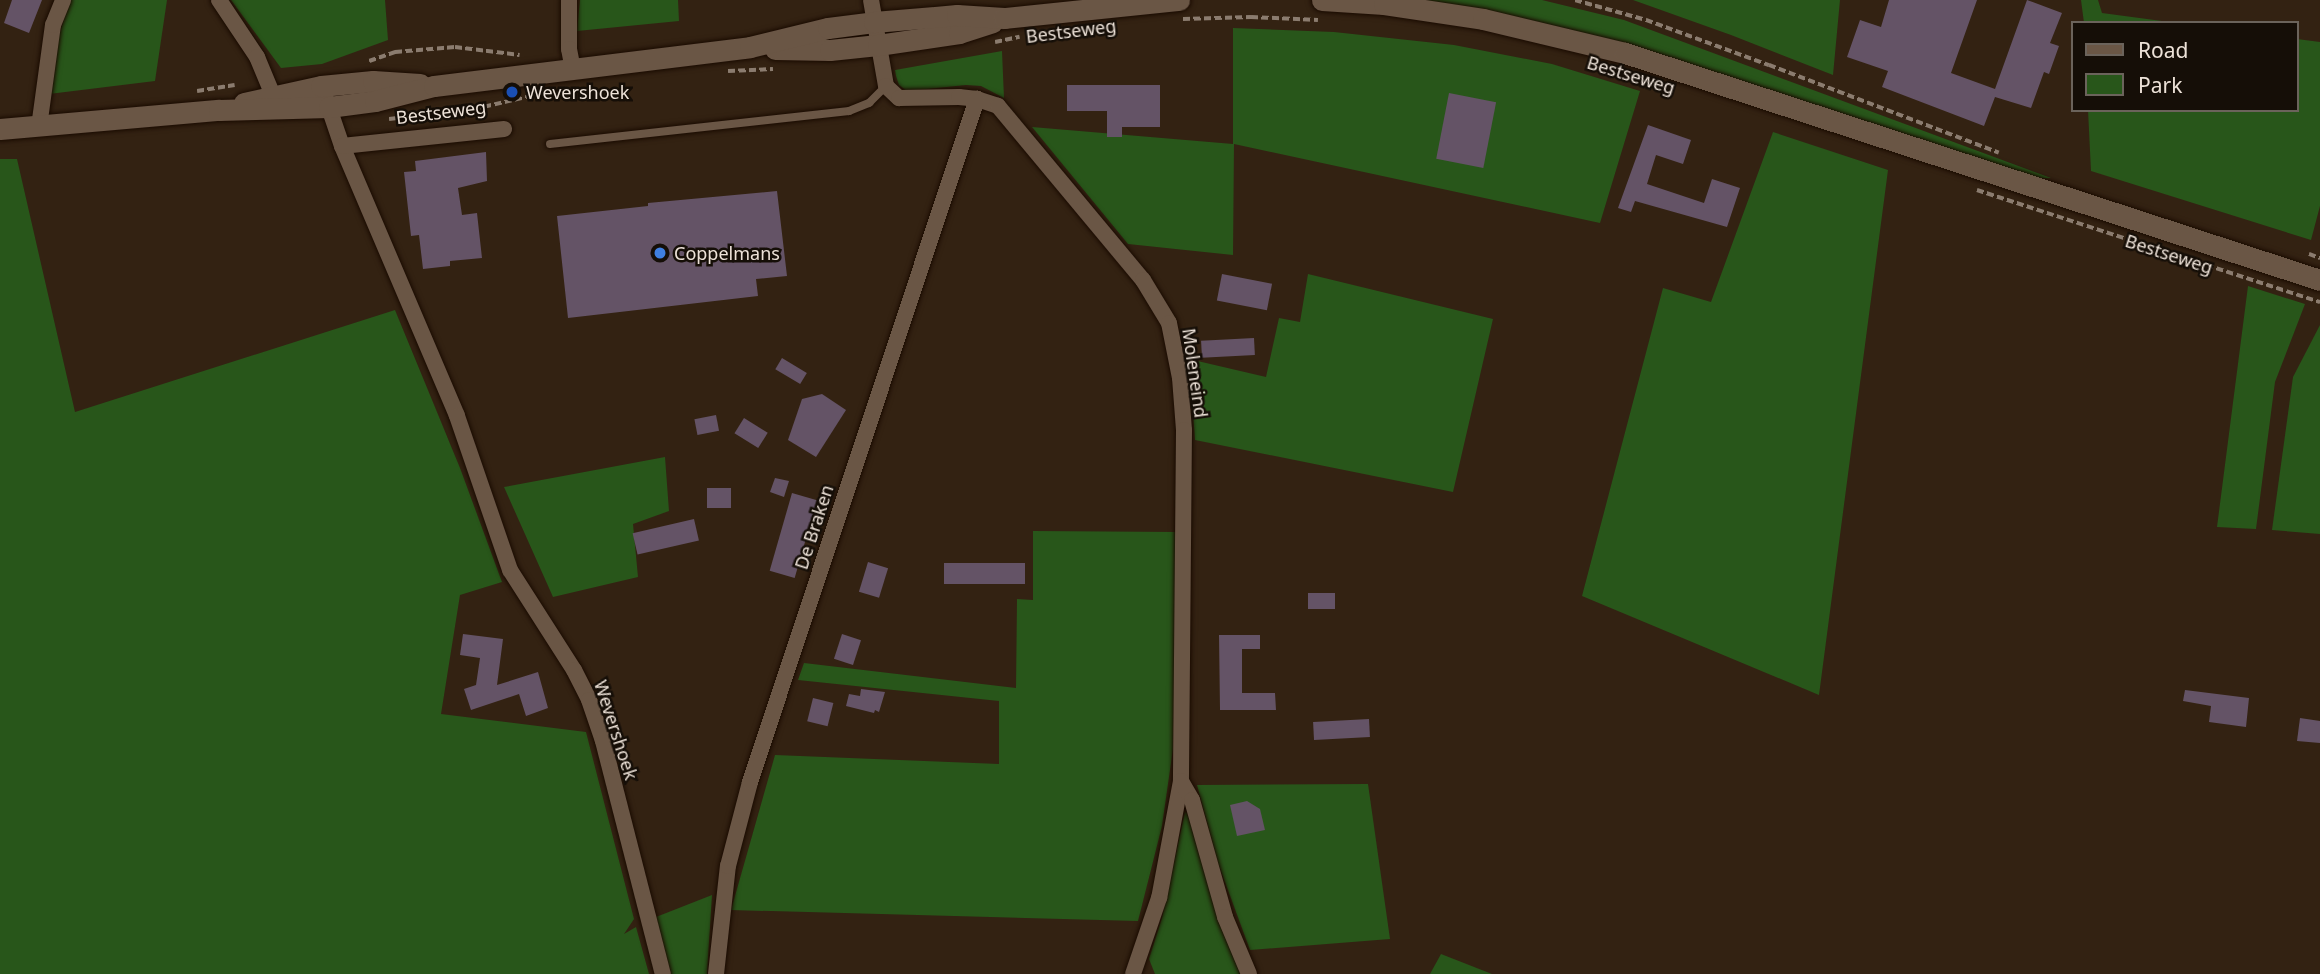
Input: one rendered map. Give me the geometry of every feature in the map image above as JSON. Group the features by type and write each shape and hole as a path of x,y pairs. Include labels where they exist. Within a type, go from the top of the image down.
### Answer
{"main road":[{"name":"Bestseweg","path":"273,95 329,107 375,101 435,86 750,47 828,28 874,22 957,15 1004,18 1179,0"},
{"name":"Bestseweg","path":"1322,0 1384,4 1483,19 1625,53 2320,280"},
{"name":"Bestseweg","path":"750,47 830,50 878,45 958,33 1004,18"},
{"name":"Bestseweg","path":"0,129 40,128 219,110 273,95 321,86 373,81 435,86"}],"street":[{"path":"40,128 53,26 63,0"},
{"path":"219,0 257,57 273,95"},
{"path":"569,0 569,49 573,69"},
{"path":"870,0 886,86"},
{"name":"Wevershoek","path":"321,86 342,146 457,416 510,570 574,670 589,700 603,741 663,974"},
{"name":"Moleneind","path":"886,86 899,98 977,99 998,106 1011,118 1143,280 1169,323 1180,378 1184,430 1181,781 1159,898 1133,974"},
{"name":"De Braken","path":"716,974 728,866 750,782 977,99"},
{"name":"Bestseweg","path":"342,146 504,129"},
{"name":"Moleneind","path":"1181,781 1192,800 1225,917 1249,974"}],"lane":[{"path":"550,144 849,111 869,103 886,86"}],"path":[{"path":"1575,0 1646,20 2010,158"},
{"path":"1169,20 1251,17 1331,20"},
{"name":"Bestseweg","path":"990,43 1027,36"},
{"path":"360,64 395,52 455,47 532,53"},
{"path":"717,71 780,69"},
{"name":"Bestseweg","path":"377,120 474,109 547,92"},
{"path":"185,93 273,95"},
{"name":"Bestseweg","path":"1971,188 2320,302"},
{"path":"2298,251 2320,258"}],"green space":[{"path":"70,0 167,0 155,81 49,94 54,51"},
{"path":"231,0 385,0 388,40 322,64 281,68"},
{"path":"580,0 678,0 679,21 577,31"},
{"path":"1417,0 1542,0 1624,20 2051,178 2029,179 1629,44 1500,13"},
{"path":"1633,0 1840,0 1833,75 1731,35"},
{"path":"2081,0 2098,0 2102,13 2162,21 2084,21"},
{"path":"1233,28 1334,32 1454,45 1552,64 1640,91 1600,223 1234,144 1233,255 1128,244 1032,127 1233,144"},
{"path":"2299,39 2320,42 2320,206 2311,240 2091,171 2088,112 2299,112"},
{"path":"1002,51 1004,98 981,86 907,91 899,85 896,76 895,70"},
{"path":"1773,132 1888,170 1819,695 1582,596 1663,288 1711,302"},
{"path":"0,159 17,159 75,412 395,310 460,468 502,582 460,595 441,714 586,732 634,919 624,934 636,927 649,974 0,974"},
{"path":"1308,274 1493,319 1453,492 1195,440 1189,359 1266,377 1279,318 1300,322"},
{"path":"2248,286 2305,304 2275,382 2256,529 2217,527"},
{"path":"2320,325 2320,534 2272,530 2293,377"},
{"path":"665,457 669,511 633,524 638,577 553,597 504,487"},
{"path":"1033,531 1178,532 1173,749 1162,826 1138,921 731,910 775,755 999,764 999,701 798,680 804,663 1016,688 1017,599 1033,600"},
{"path":"1368,784 1390,939 1250,950 1218,863 1197,785"},
{"path":"1185,812 1240,974 1155,974 1149,959 1162,918"},
{"path":"712,895 707,974 671,974 656,917"},
{"path":"1441,954 1492,974 1430,974"}],"building":[{"path":"12,0 42,0 29,33 4,23"},
{"path":"1889,0 1977,0 1951,73 1995,89 2027,0 2062,13 2050,43 2059,46 2049,74 2044,72 2031,108 1995,97 1984,126 1882,87 1888,71 1847,57 1860,20 1881,27"},
{"path":"1067,85 1160,85 1160,127 1122,127 1122,137 1107,137 1107,111 1067,111"},
{"path":"1449,93 1496,102 1483,168 1436,159"},
{"path":"1648,125 1691,140 1683,164 1656,155 1647,184 1704,203 1712,179 1740,188 1727,227 1635,201 1631,212 1618,208"},
{"path":"486,152 487,181 458,188 462,215 477,213 482,258 450,261 450,266 423,269 419,235 411,236 404,172 416,171 415,161"},
{"path":"777,191 787,276 756,279 758,296 568,318 557,216 648,206 648,203"},
{"path":"1222,274 1272,284 1267,310 1217,301"},
{"path":"1254,338 1255,355 1202,358 1201,341"},
{"path":"782,358 807,373 800,384 775,369"},
{"path":"822,394 846,410 816,457 788,440 802,399"},
{"path":"716,415 719,431 697,435 694,419"},
{"path":"744,418 768,433 758,448 734,433"},
{"path":"775,478 789,481 784,497 770,492"},
{"path":"707,488 731,488 731,508 707,508"},
{"path":"792,493 817,500 795,578 770,571"},
{"path":"694,519 699,540 638,555 633,533"},
{"path":"868,562 888,568 879,598 859,592"},
{"path":"944,563 1025,563 1025,584 944,584"},
{"path":"1308,593 1335,593 1335,609 1308,609"},
{"path":"463,634 503,639 497,685 538,672 548,708 526,716 519,694 471,710 464,689 476,685 480,658 460,655"},
{"path":"842,634 861,640 853,665 834,659"},
{"path":"1219,635 1260,635 1260,649 1242,649 1242,693 1275,693 1276,710 1220,710"},
{"path":"861,689 885,692 879,712 846,706 849,694 860,696"},
{"path":"2185,690 2249,698 2246,727 2209,722 2211,706 2183,701"},
{"path":"813,698 833,703 828,726 807,721"},
{"path":"2300,718 2320,721 2320,743 2297,741"},
{"path":"1369,719 1370,737 1314,740 1313,722"},
{"path":"1247,801 1260,809 1265,830 1237,836 1230,805"}],"place":[{"name":"Wevershoek","path":"512,92"},
{"name":"Coppelmans","path":"660,253"}]}
